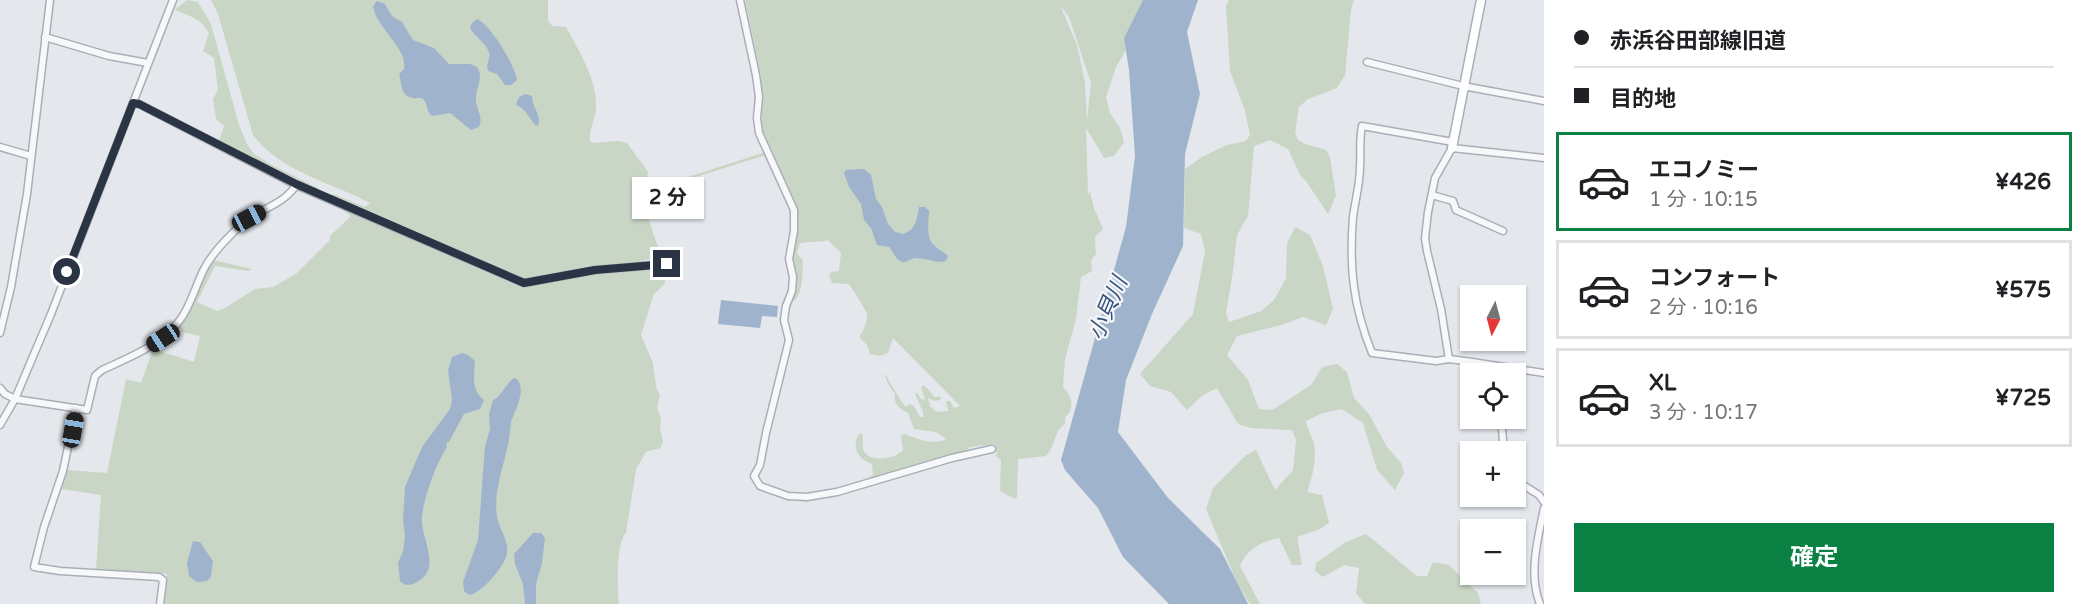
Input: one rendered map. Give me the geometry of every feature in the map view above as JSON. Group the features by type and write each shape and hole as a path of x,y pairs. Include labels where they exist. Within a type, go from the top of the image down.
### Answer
{"street":[{"path":"0,333 21,234 50,0"},
{"path":"0,425 15,399 51,314 173,0"},
{"path":"740,0 756,75 759,97 757,118 759,134 794,210 795,220 789,252 793,277 792,291 784,320 789,340 765,433 760,465 754,476 760,486 772,492 807,497 837,492 952,458 992,449"},
{"path":"1449,359 1441,309 1426,244 1428,212 1435,178 1453,145 1481,0"},
{"path":"45,37 109,56 148,63"},
{"path":"1367,62 1463,86 1544,101"},
{"path":"133,103 296,184 524,283 595,270 667,264"},
{"path":"1468,363 1449,359 1436,361 1372,353 1355,302 1352,284 1353,214 1361,165 1359,137 1362,126 1453,145 1544,158"},
{"path":"0,147 31,156"},
{"path":"0,387 5,394 15,399 87,410 96,376 102,370 150,346 175,327 185,312 210,259 249,218 278,203 292,191 296,184"},
{"path":"1432,195 1453,201 1456,210 1503,231"},
{"path":"1526,372 1544,373"},
{"path":"76,408 66,460 34,567 60,572 159,577 163,580 160,604"},
{"path":"1526,487 1539,495 1544,502"},
{"path":"1540,604 1536,596 1536,552 1544,508"}],"green space":[{"path":"187,0 198,2 211,24 239,125 247,144 254,154 318,188 319,191 302,185 221,144 219,140 224,126 216,119 213,99 218,90 214,58 203,51 209,33 199,21 175,10"},
{"path":"211,0 548,0 548,20 552,26 566,27 591,77 596,109 590,141 593,143 618,141 627,143 648,172 645,191 772,150 768,146 762,129 761,76 745,0 1144,0 1124,38 1126,50 1116,67 1106,97 1110,113 1120,128 1124,142 1114,156 1104,158 1086,128 1088,194 1090,192 1103,229 1095,237 1096,254 1091,261 1092,271 1081,277 1076,319 1065,359 1063,387 1070,398 1071,406 1065,417 1065,424 1058,431 1052,448 1046,456 1018,459 1017,497 1015,499 1000,491 1001,460 995,456 997,453 995,444 970,447 966,451 863,480 873,475 872,464 857,452 856,444 859,434 862,433 865,453 874,458 895,456 903,450 901,435 905,434 931,442 946,439 936,432 914,429 908,413 896,403 895,394 884,372 906,407 910,404 914,406 920,417 923,417 923,412 915,394 917,393 921,399 925,400 921,387 924,385 935,397 941,397 940,400 935,401 928,398 930,406 936,412 948,411 946,401 950,401 954,408 960,406 893,338 888,353 879,356 870,354 867,345 859,337 866,323 866,312 849,284 832,283 829,275 839,271 841,253 828,240 800,243 797,253 803,261 802,284 798,295 791,303 797,284 792,253 799,221 794,201 772,153 645,193 650,224 661,255 659,260 644,260 645,269 662,269 666,277 664,285 654,294 641,335 653,363 656,387 660,395 657,407 661,418 660,428 663,442 660,448 646,452 636,469 626,533 620,546 619,604 164,604 167,574 96,569 101,495 62,489 67,470 107,473 126,379 141,383 153,349 194,362 200,336 182,332 180,328 213,260 252,269 249,271 215,266 197,302 217,311 255,289 273,287 296,274 330,240 330,236 351,216 337,206 331,196 333,194 365,207 370,203 292,167 264,148 253,135 218,14","holes":["1060,5 1069,17 1091,83 1087,120 1085,83 1077,45"]},
{"path":"1229,0 1354,0 1345,75 1337,88 1308,99 1299,107 1295,132 1298,140 1326,150 1330,157 1336,196 1328,214 1300,175 1288,149 1270,140 1254,146 1248,216 1237,235 1226,313 1229,322 1261,311 1274,300 1286,278 1287,243 1295,227 1310,235 1323,266 1333,309 1326,325 1303,317 1237,336 1227,355 1248,380 1259,409 1272,410 1311,385 1322,367 1337,364 1347,372 1354,398 1369,414 1387,447 1401,463 1404,473 1395,490 1377,470 1363,423 1342,409 1323,413 1306,421 1314,444 1315,456 1307,492 1322,495 1329,523 1320,529 1297,537 1302,565 1292,565 1279,538 1267,541 1251,550 1240,566 1260,604 1250,604 1238,585 1206,509 1213,488 1245,456 1256,450 1275,490 1293,470 1296,440 1292,430 1251,428 1238,424 1217,388 1203,395 1187,410 1171,392 1150,386 1140,374 1193,314 1205,251 1201,234 1184,228 1185,169 1202,157 1227,145 1246,141 1250,135 1245,111 1230,71 1226,6"},
{"path":"1366,534 1417,576 1427,576 1433,562 1449,565 1460,576 1460,585 1470,585 1478,593 1481,604 1365,604 1356,593 1359,568 1344,565 1323,577 1315,571 1316,563 1346,542"}],"water":[{"name":"小貝川","path":"1143,0 1198,0 1187,32 1200,94 1185,154 1183,246 1152,314 1126,380 1118,432 1168,498 1220,549 1248,604 1169,604 1123,557 1098,508 1065,470 1061,460 1126,227 1135,156 1129,70 1124,38"},
{"path":"377,1 385,4 392,16 402,22 413,40 434,48 449,64 470,64 477,67 480,75 476,95 481,120 479,127 471,130 450,113 432,116 423,99 406,95 402,89 399,74 404,69 404,61 397,46 375,14 373,6"},
{"path":"477,19 495,37 507,55 517,80 511,85 505,85 497,74 488,71 489,52 470,28"},
{"path":"526,94 532,96 539,118 538,126 516,104 519,97"},
{"path":"864,169 871,175 876,199 882,207 888,224 895,232 903,234 911,230 915,224 919,207 925,207 929,211 930,239 948,256 946,261 916,258 902,262 896,258 889,247 877,245 871,228 864,220 861,204 849,187 844,173 846,170"},
{"path":"721,300 778,306 777,317 762,316 760,328 718,324"},
{"path":"462,353 475,361 475,387 484,400 480,409 464,414 449,442 446,443 447,447 439,462 423,509 422,525 428,552 428,569 425,576 417,582 406,585 400,581 398,563 405,537 403,519 405,487 422,447 450,409 452,400 448,370 452,357"},
{"path":"514,378 520,384 521,394 511,422 496,498 497,517 507,544 506,558 480,590 469,595 464,591 463,582 478,540 485,446 490,429 489,414 493,400"},
{"path":"533,533 541,533 545,538 542,563 536,584 536,604 525,604 523,584 515,564 514,554"},
{"path":"193,541 200,542 213,561 211,577 207,581 197,582 189,576 187,563"}],"route":[{"path":"67,272 133,103 300,186 524,283 595,270 667,264"}]}
